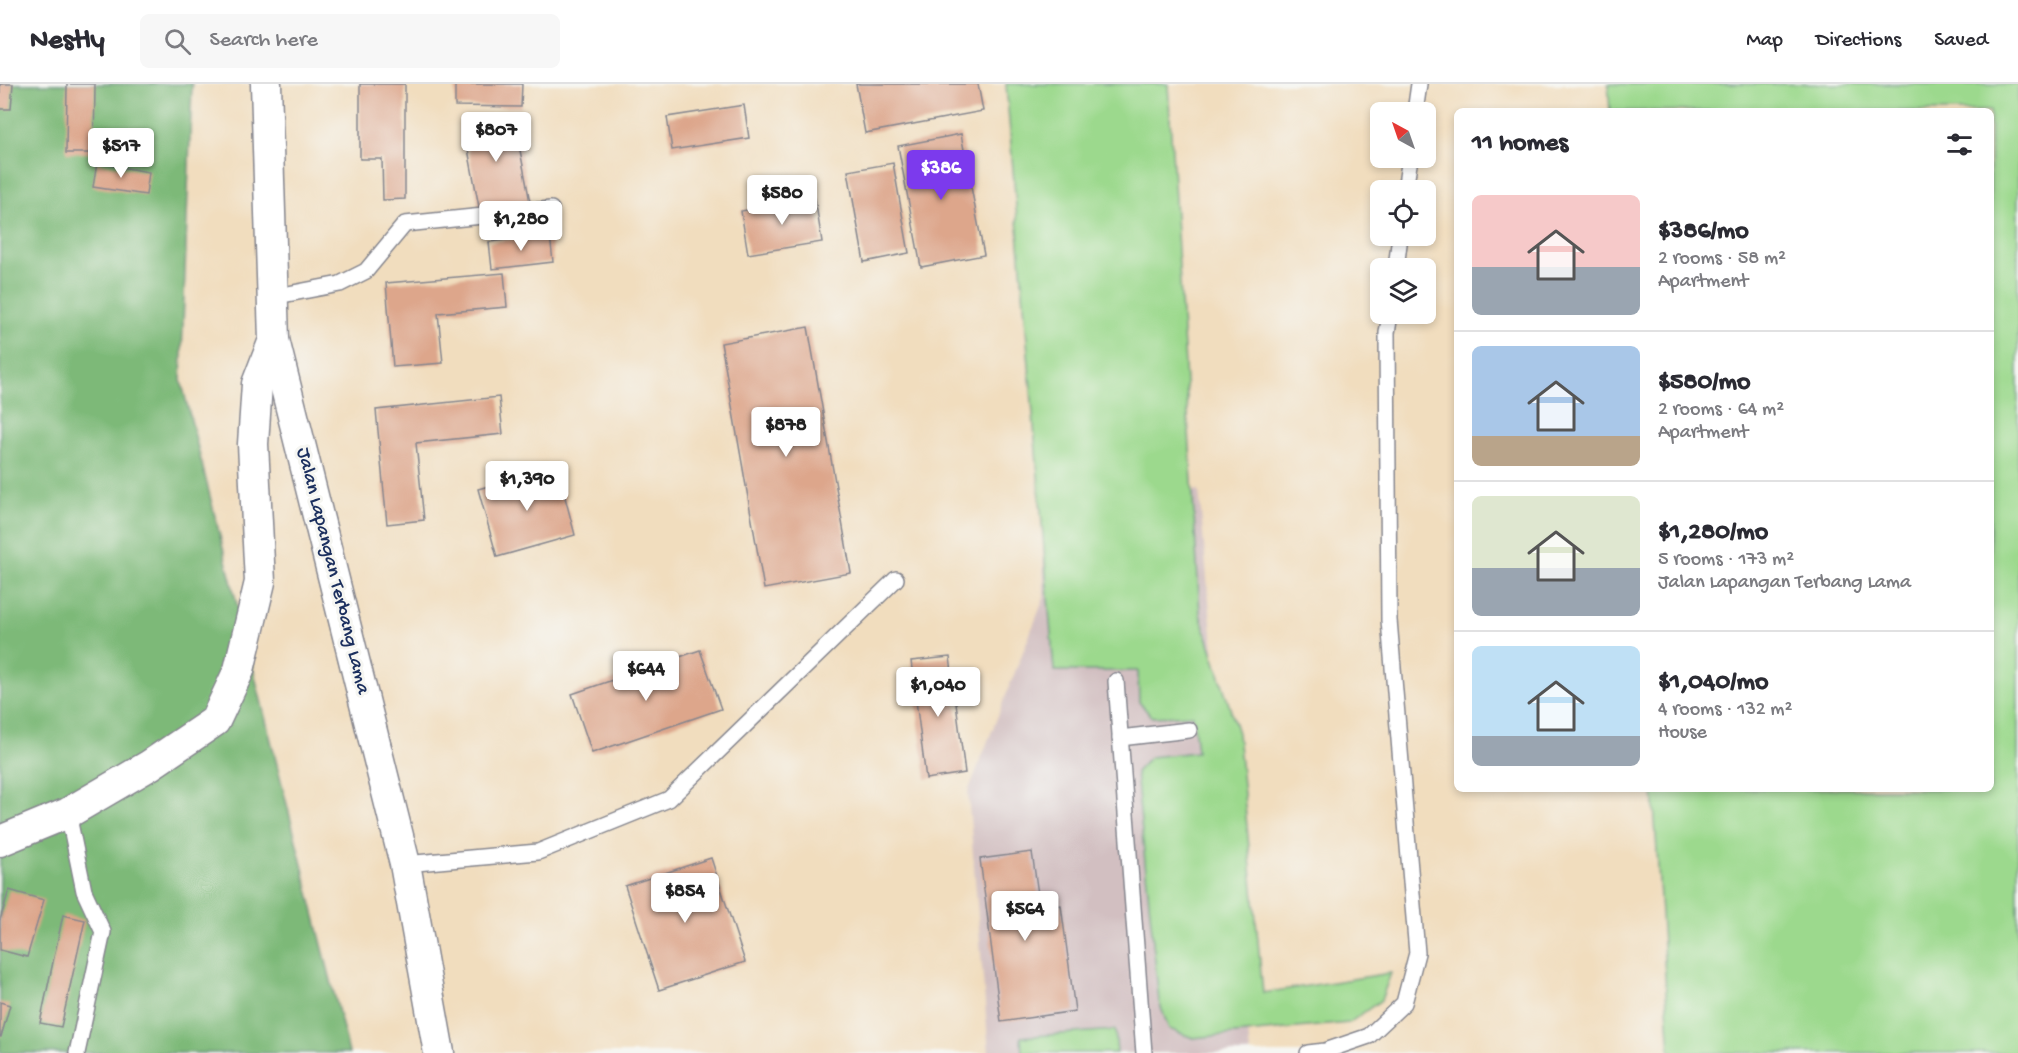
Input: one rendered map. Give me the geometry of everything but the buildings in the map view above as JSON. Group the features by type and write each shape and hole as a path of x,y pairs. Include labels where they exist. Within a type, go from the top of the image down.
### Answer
{"street":[{"name":"Jalan Lapangan Terbang Lama","path":"266,84 274,340 405,864 439,1053"},
{"path":"0,841 68,813 150,765 215,721 239,670 260,582 253,444 257,384 274,340"}],"lane":[{"path":"1416,102 1419,84"},
{"path":"272,297 340,284 366,271 405,224 551,209"},
{"path":"1308,1053 1325,1052 1369,1036 1404,1003 1417,953 1389,620 1388,324"},
{"path":"405,864 538,852 669,798 896,579"},
{"path":"1116,681 1144,1053"},
{"path":"1120,738 1189,730"},
{"path":"68,813 84,891 102,932 77,1053"}],"shaded area":[{"path":"1199,490 1250,1053 989,1053 968,792 1044,598 1043,509"}],"green space":[{"path":"0,84 192,84 181,380 349,1053 0,1053"},
{"path":"1006,84 1168,84 1200,614 1238,733 1263,993 1391,973 1381,1000 1349,1023 1193,1038 1169,1029 1159,1002 1136,772 1150,757 1197,752 1193,715 1152,717 1139,702 1138,671 1054,671"},
{"path":"1608,84 2018,84 2018,1053 1670,1053 1653,792 1994,792 1994,108 1610,108"},
{"path":"1115,1030 1117,1053 1022,1053 1021,1037"}]}
